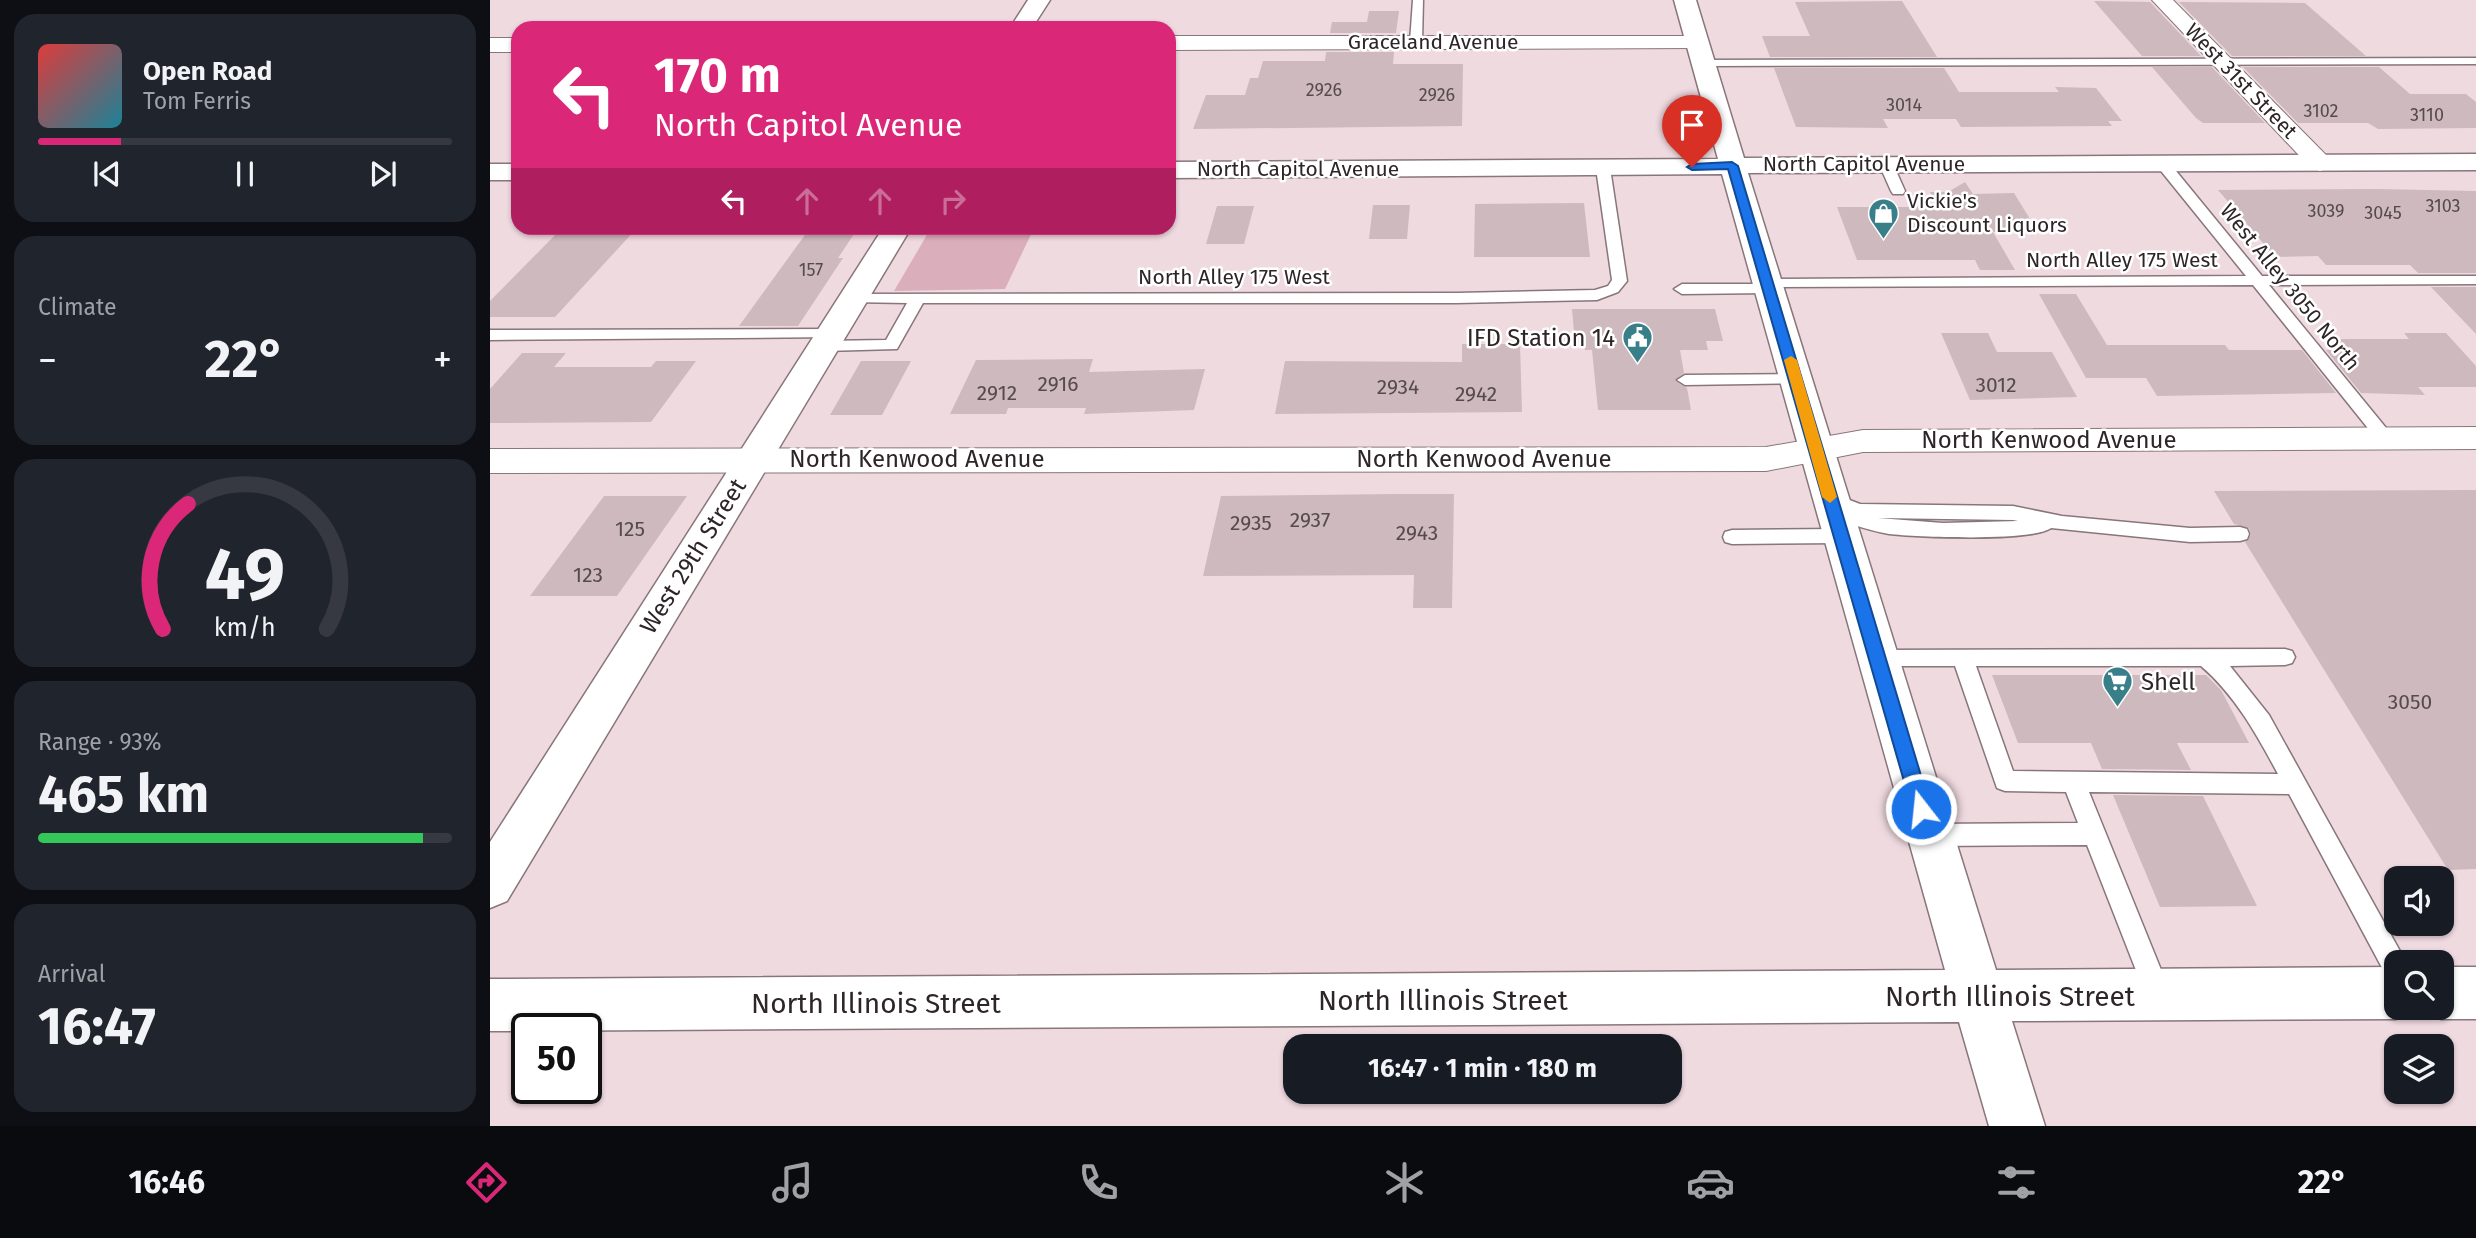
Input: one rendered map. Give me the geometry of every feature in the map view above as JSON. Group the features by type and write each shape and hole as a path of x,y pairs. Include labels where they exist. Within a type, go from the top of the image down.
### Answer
{"main road":[{"path":"1026,21 1039,0"},
{"path":"1685,0 1840,536 2017,1126"},
{"name":"North Capitol Avenue","path":"1176,170 2476,162"},
{"path":"490,172 511,172"},
{"name":"West 29th Street","path":"490,885 893,235"},
{"name":"North Illinois Street","path":"490,1005 2384,993"},
{"path":"2454,993 2476,993"}],"street":[{"name":"West 31st Street","path":"2162,0 2320,163"},
{"name":"Graceland Avenue","path":"1176,43 1416,42 1700,52"},
{"path":"490,45 511,45"},
{"name":"North Kenwood Avenue","path":"490,461 1766,458 1863,441 2476,438"}],"lane":[{"path":"1416,42 1418,0"},
{"path":"1700,52 2222,62 2476,61"},
{"name":"West Alley 3050 North","path":"2162,163 2385,439"},
{"path":"1886,164 1898,191"},
{"name":"North Alley 175 West","path":"853,299 1457,298 1597,295 1613,289 1619,281 1603,167"},
{"name":"North Alley 175 West","path":"1682,289 1768,285 2476,280"},
{"path":"490,335 828,340 891,345 918,298"},
{"path":"1685,380 1796,379"},
{"path":"1831,500 1847,516 1863,523 1888,528 2019,528 2062,523 2190,535 2240,534"},
{"path":"1732,537 1840,536"},
{"path":"1877,658 2285,657"},
{"path":"1963,658 2005,781 2297,784"},
{"path":"2206,658 2224,673 2243,697 2297,784 2386,950"},
{"path":"2073,781 2159,995"},
{"path":"1929,835 2095,834"}],"shaded area":[{"path":"927,235 1031,235 1005,289 894,291"}],"building":[{"path":"1902,1 1937,57 1770,57 1762,36 1810,36 1795,2"},
{"path":"2094,1 2150,2 2201,56 2142,56"},
{"path":"2179,2 2305,3 2366,56 2232,56"},
{"path":"1369,11 1399,11 1396,33 1330,33 1332,22 1367,22"},
{"path":"1326,52 1394,52 1393,64 1463,64 1462,126 1193,129 1206,95 1245,95 1250,78 1258,78 1263,61 1325,61"},
{"path":"2152,67 2212,67 2265,123 2203,123"},
{"path":"2243,67 2379,67 2410,94 2466,94 2476,102 2476,128 2378,129 2368,123 2298,123"},
{"path":"1774,68 1944,68 1959,92 2059,92 2055,87 2096,88 2122,121 2108,121 2112,126 1961,127 1956,119 1883,119 1888,128 1796,127"},
{"path":"1965,182 1973,194 2014,193 2038,232 1993,232 2015,270 1980,270 1975,260 1857,260 1837,207 1938,207 1930,192 1948,192"},
{"path":"2218,190 2476,191 2476,273 2418,273 2410,265 2326,265 2318,256 2275,257"},
{"path":"1584,203 1590,257 1474,257 1475,204"},
{"path":"1373,205 1410,205 1407,239 1369,239"},
{"path":"1217,206 1254,206 1244,244 1206,244"},
{"path":"555,235 631,235 555,317 490,317 490,301"},
{"path":"805,235 853,235 838,258 843,258 798,326 739,326"},
{"path":"2431,287 2476,287 2476,334"},
{"path":"2039,294 2076,294 2107,345 2225,345 2229,350 2302,350 2336,393 2157,396 2146,378 2086,378"},
{"name":"IFD Station 14","path":"1572,309 1715,309 1723,341 1706,341 1708,350 1680,350 1684,373 1675,381 1687,388 1691,410 1598,410 1592,350 1585,350 1584,344 1575,344"},
{"path":"1941,333 1988,333 1997,352 2052,352 2077,397 1970,400"},
{"path":"2404,333 2446,333 2476,366 2476,387 2418,387 2425,395 2361,393 2326,350 2344,350 2335,339 2409,339"},
{"path":"1462,344 1520,344 1522,412 1275,414 1285,361 1462,362"},
{"path":"522,353 566,353 554,367 651,367 656,361 696,361 651,422 490,423 490,389"},
{"path":"1093,359 1089,372 1205,369 1194,410 1084,414 1086,408 1008,408 1006,414 950,414 976,360"},
{"path":"861,361 911,361 882,415 830,415"},
{"path":"2476,490 2476,869 2454,870 2454,866 2446,866 2245,542 2251,535 2249,528 2234,524 2214,491"},
{"path":"1454,494 1452,608 1413,608 1414,575 1203,576 1221,496"},
{"path":"604,496 687,496 617,596 530,596"},
{"name":"Shell","path":"1992,675 2206,675 2221,690 2249,743 2177,743 2191,770 2102,769 2091,743 2018,743"},
{"name":"Shell","path":"2113,795 2203,796 2257,906 2160,907"}],"slow traffic":[{"path":"1791,360 1830,497"}],"place":[{"name":"Vickie's Discount Liquors","path":"1884,240"},
{"name":"IFD Station 14","path":"1638,365"},
{"name":"Shell","path":"2118,709"}],"route":[{"path":"1692,167 1732,166 1921,809"}]}
